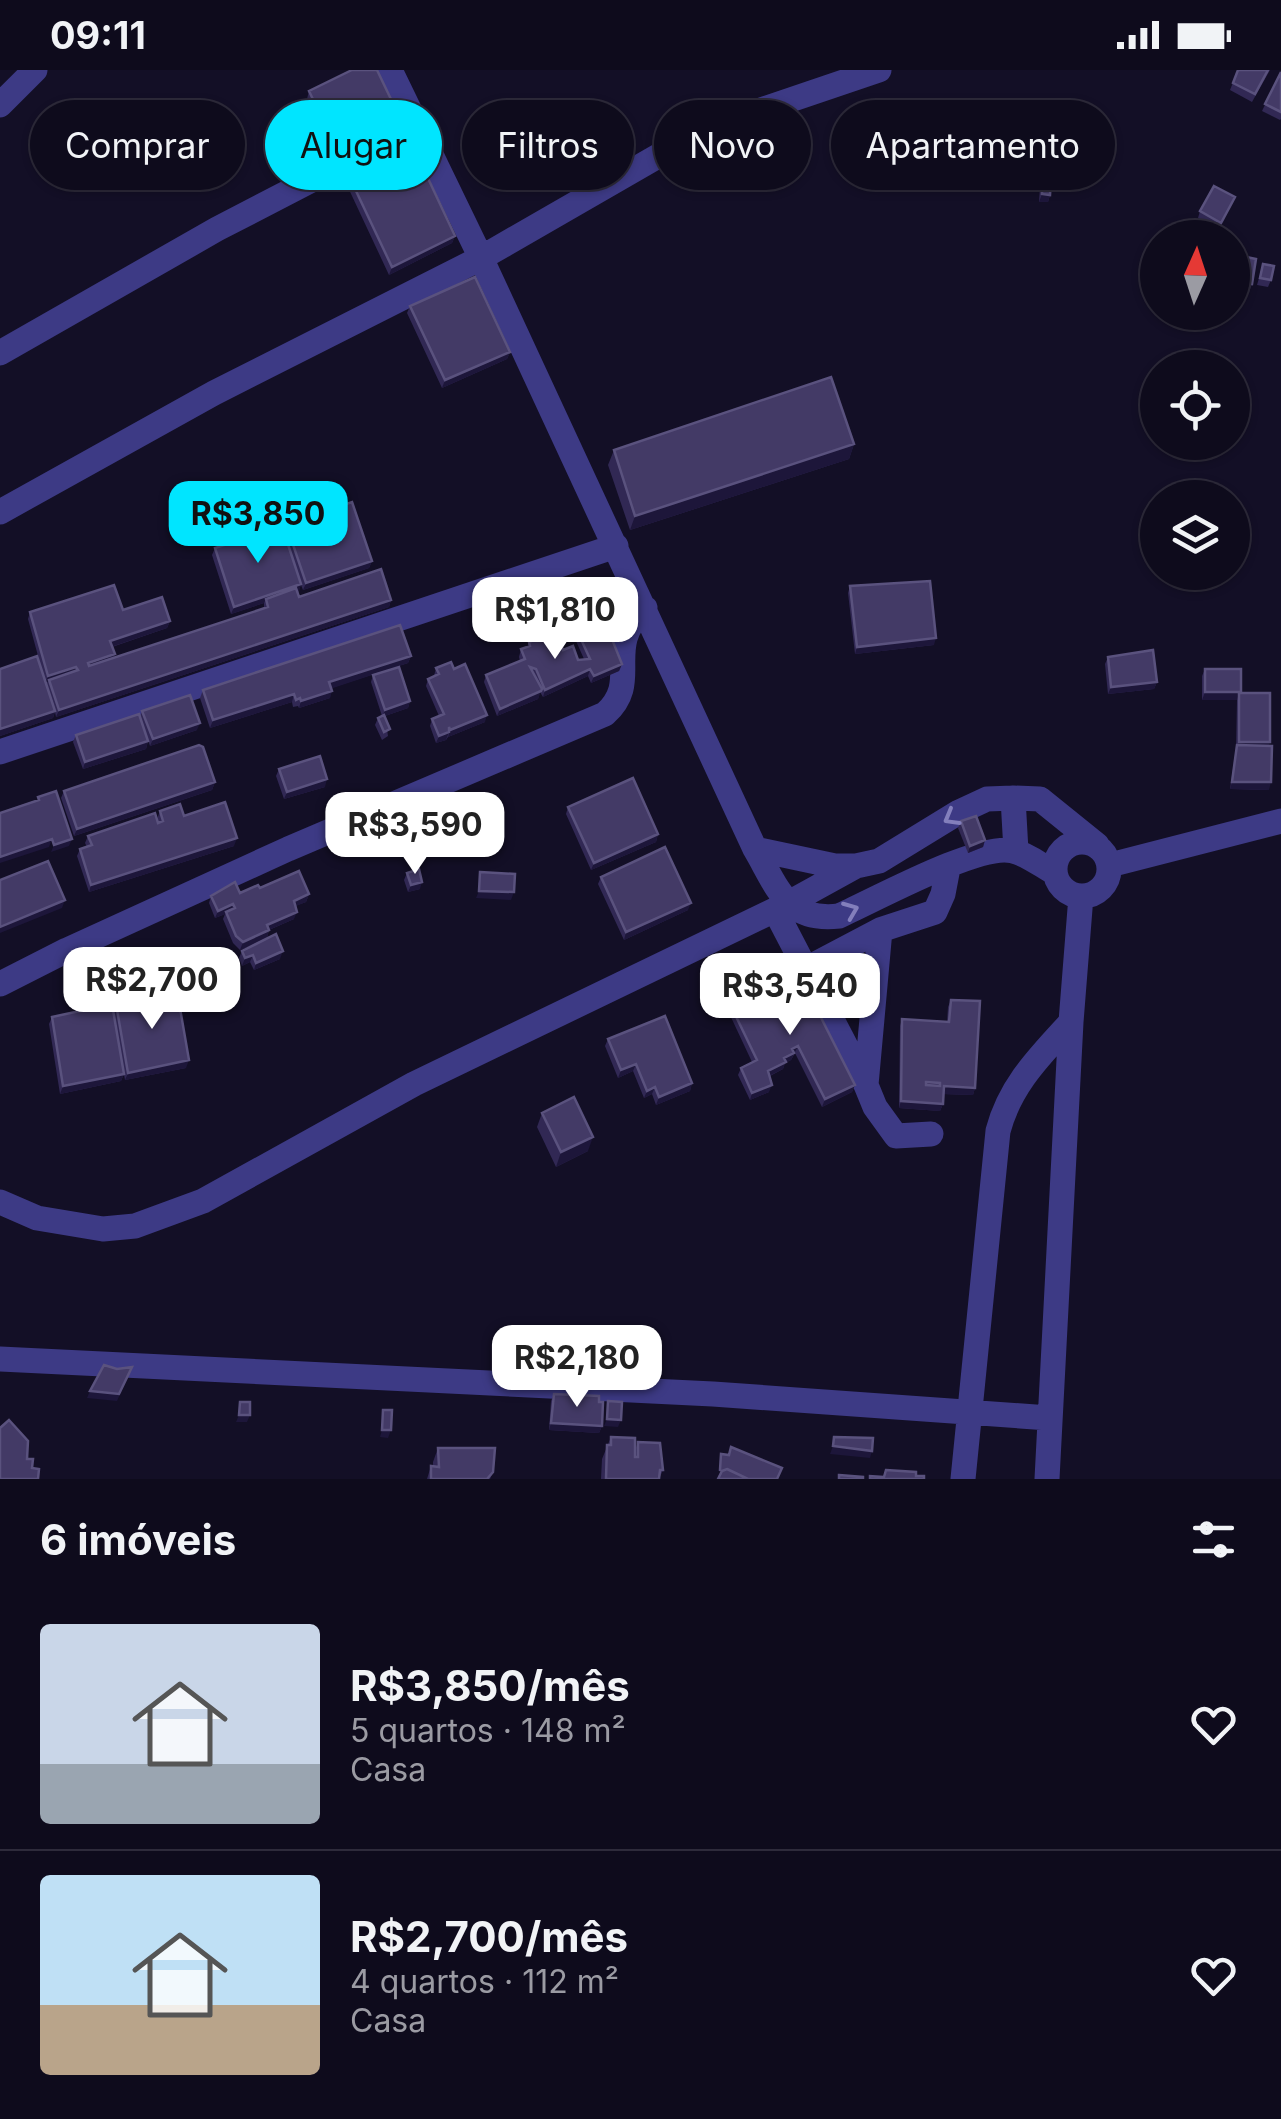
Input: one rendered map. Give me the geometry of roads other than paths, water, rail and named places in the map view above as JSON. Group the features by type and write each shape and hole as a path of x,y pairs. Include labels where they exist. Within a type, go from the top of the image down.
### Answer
{"street":[{"path":"0,106 35,70"},
{"path":"390,70 404,100"},
{"path":"0,512 214,393 482,258 705,128 879,70"},
{"path":"442,178 645,608 806,970 875,1107 896,1136 930,1134"},
{"path":"0,352 291,190"},
{"path":"0,752 616,546"},
{"path":"0,984 288,849 604,714 614,706 622,688 625,632 630,621 645,608"},
{"path":"755,849 835,866 879,862 987,799 1013,798 1040,799 1104,855"},
{"path":"1013,798 1016,851"},
{"path":"1104,855 1103,888 1082,896 1069,893 1060,885 1055,873 1056,860 1073,843 1085,842 1104,855 1281,821"},
{"path":"781,907 821,918 839,916 972,854 998,849 1016,851 1055,873"},
{"path":"0,1202 37,1218 103,1229 134,1226 169,1214 203,1200 414,1084 781,907 856,866"},
{"path":"806,970 880,930 935,912 948,868"},
{"path":"1047,1479 1082,896"},
{"path":"866,1085 880,930"},
{"path":"962,1479 998,1131 1004,1108 1023,1074 1072,1022"},
{"path":"0,1359 674,1392 1049,1418"}]}
